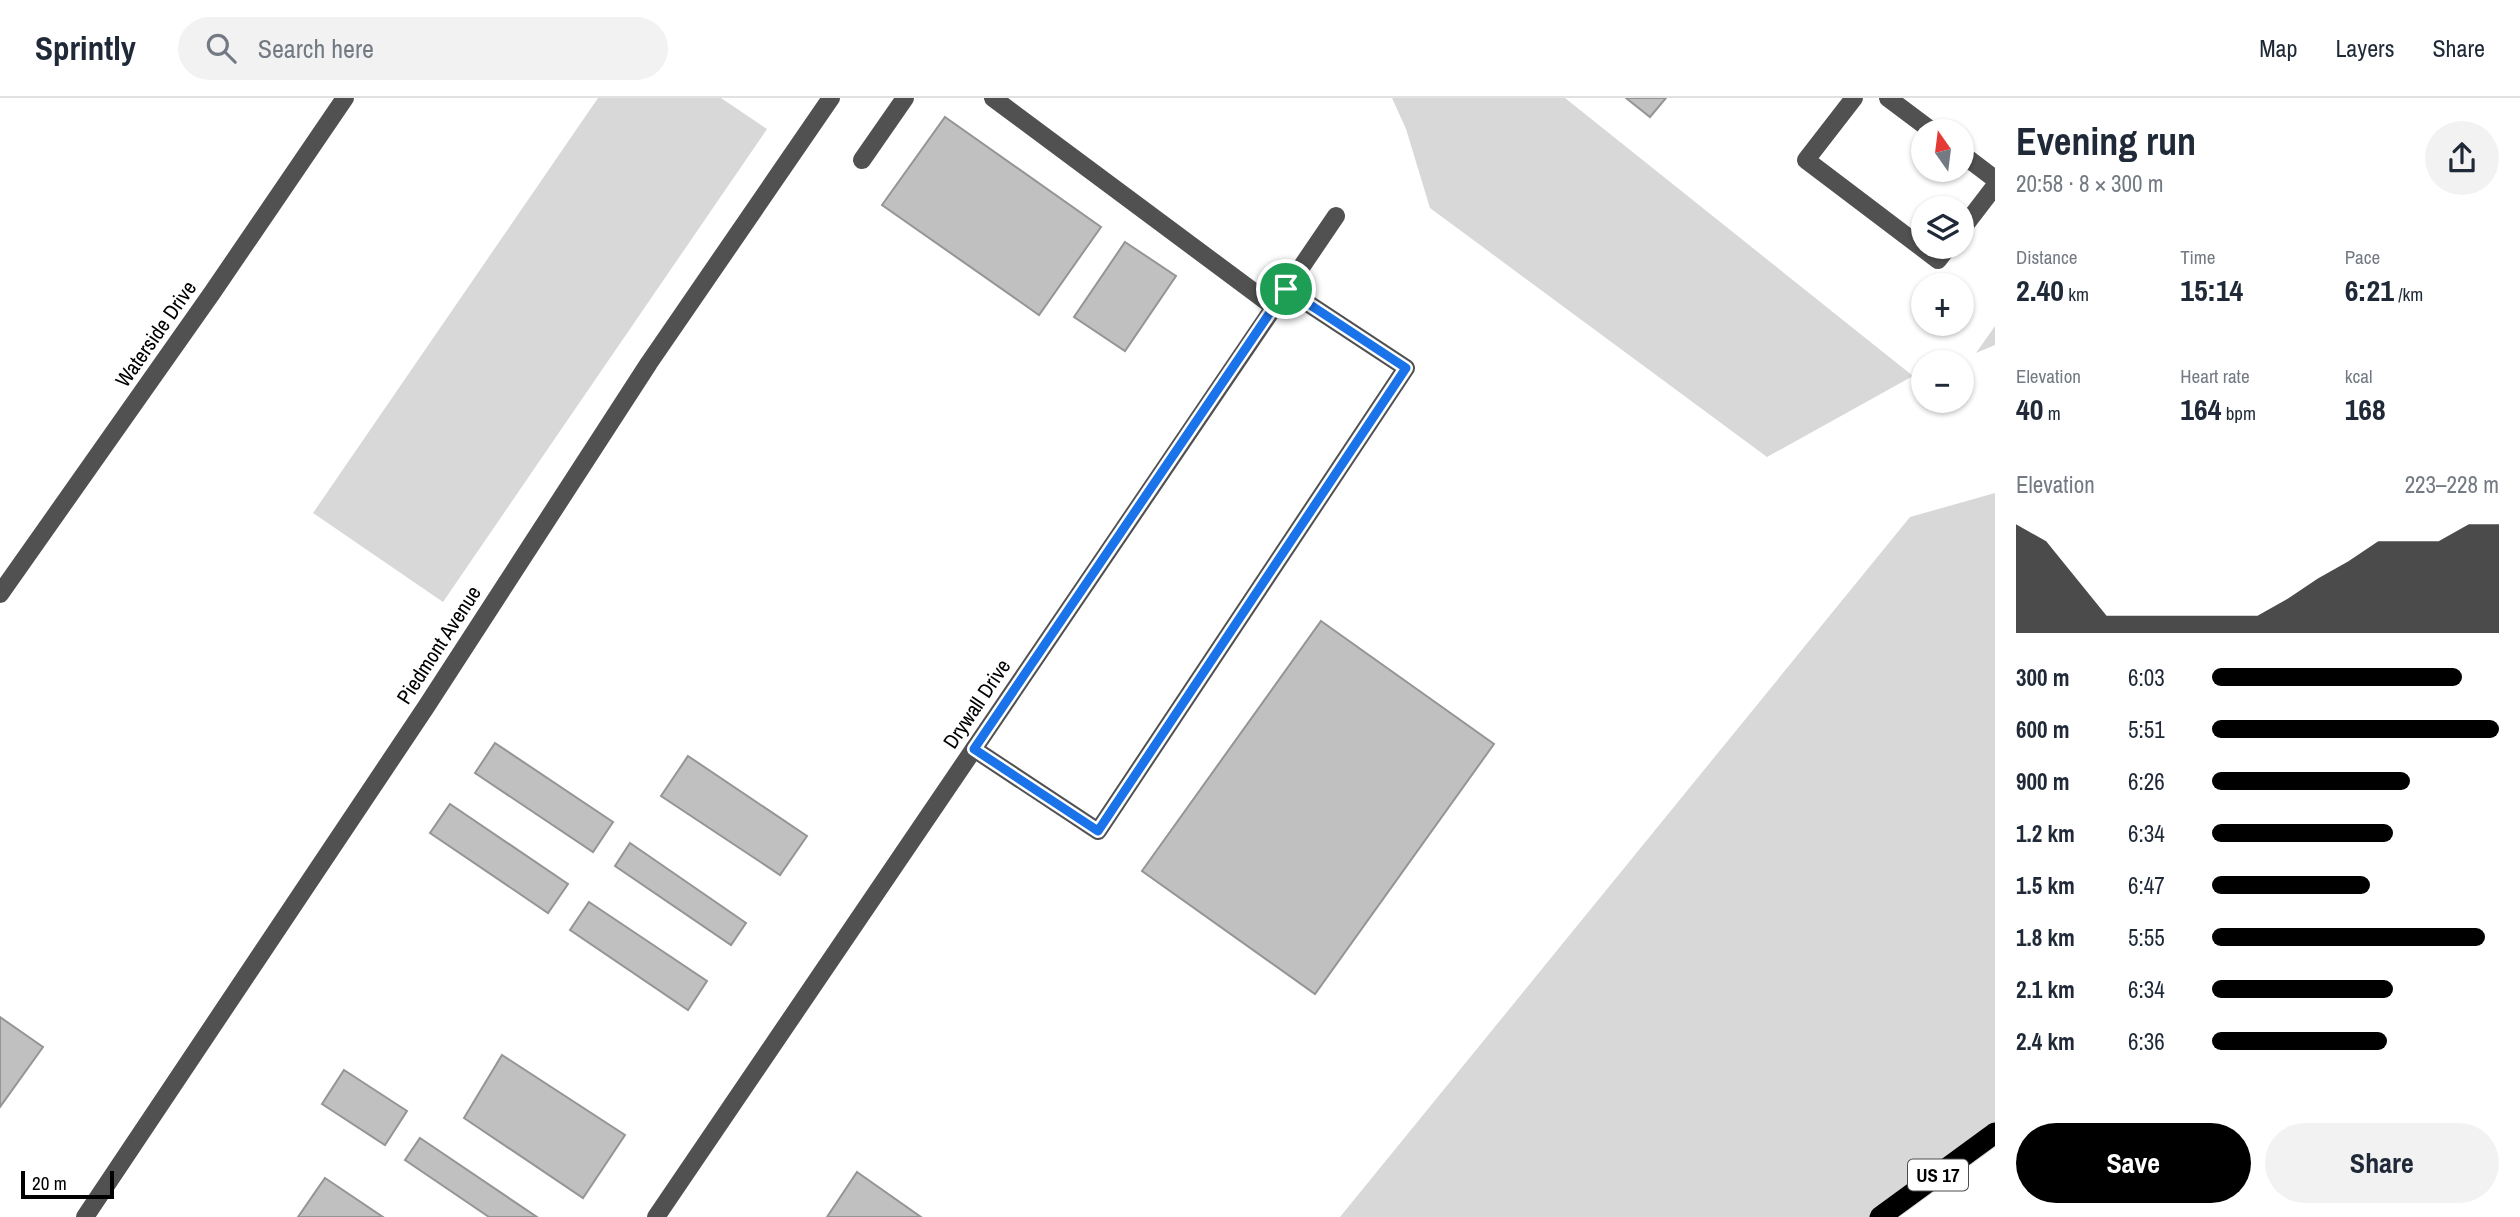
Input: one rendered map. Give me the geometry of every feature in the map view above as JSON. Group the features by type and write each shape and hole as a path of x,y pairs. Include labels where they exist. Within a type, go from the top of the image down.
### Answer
{"highway":[{"name":"US 17","path":"1880,1217 1995,1133"}],"street":[{"name":"Waterside Drive","path":"0,594 212,293 345,98"},
{"name":"Piedmont Avenue","path":"85,1217 415,724 649,363 831,98"},
{"path":"862,160 905,98"},
{"path":"993,98 1274,307"},
{"path":"1854,98 1806,160 1911,240"},
{"path":"1888,98 1916,119"},
{"path":"1974,163 1995,179"},
{"path":"1974,213 1995,186"},
{"name":"Drywall Drive","path":"656,1217 1336,216"},
{"path":"974,749 1098,831 1406,368 1286,289"}],"shaded area":[{"path":"598,98 721,98 767,129 443,602 313,513"},
{"path":"1392,98 1565,98 1911,374 1911,377 1767,457 1430,208 1406,129"},
{"path":"1995,326 1995,345 1976,353"},
{"path":"1995,493 1995,1133 1880,1217 1340,1217 1910,517"}],"building":[{"path":"1626,98 1666,98 1650,117"},
{"path":"945,117 1101,227 1039,315 882,205"},
{"path":"1125,242 1176,276 1125,351 1074,317"},
{"path":"1321,621 1494,744 1315,994 1142,871"},
{"path":"495,743 613,822 593,852 475,773"},
{"path":"688,756 807,836 780,875 661,796"},
{"path":"450,804 568,884 548,913 430,833"},
{"path":"630,843 746,923 731,945 615,866"},
{"path":"589,902 707,981 688,1010 570,930"},
{"path":"0,1017 43,1047 0,1107"},
{"path":"502,1055 625,1135 583,1198 464,1118"},
{"path":"344,1070 407,1111 385,1145 322,1104"},
{"path":"420,1138 537,1217 489,1217 405,1160"},
{"path":"857,1172 921,1217 827,1217"},
{"path":"325,1178 383,1217 298,1217"}],"route":[{"path":"1286,289 1406,368 1098,831 974,749 1286,289"}]}
